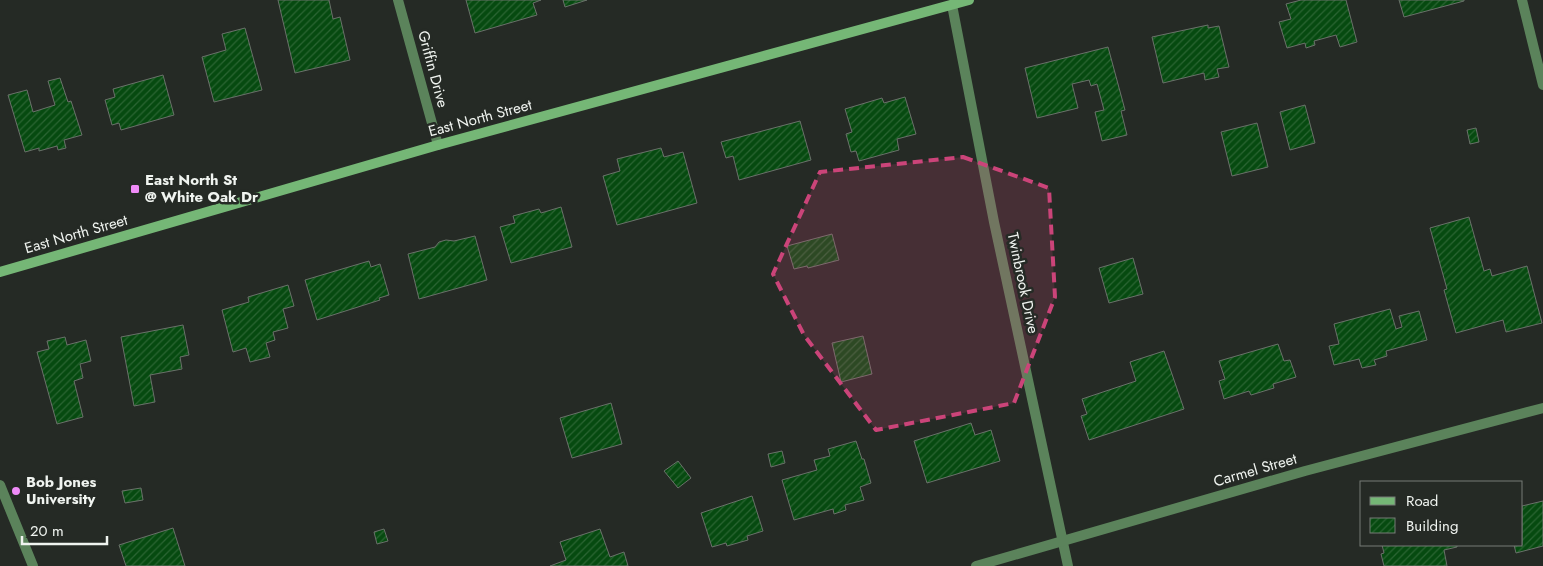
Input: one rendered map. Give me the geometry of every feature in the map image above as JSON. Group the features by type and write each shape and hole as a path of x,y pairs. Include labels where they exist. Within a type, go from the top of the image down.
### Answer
{"main road":[{"name":"East North Street","path":"0,272 438,145 969,0"}],"street":[{"name":"Griffin Drive","path":"398,0 438,145"},
{"path":"1522,0 1543,85"},
{"name":"Twinbrook Drive","path":"952,5 992,212 1068,566"},
{"name":"Carmel Street","path":"976,566 1305,471 1543,408"},
{"path":"0,485 33,566"}],"highlighted area":[{"path":"963,157 1049,188 1055,297 1014,403 876,430 804,335 773,274 820,172"}],"building":[{"path":"278,0 329,0 333,19 340,17 350,60 295,73"},
{"path":"466,0 541,0 533,3 537,15 475,33"},
{"path":"563,0 587,0 565,7"},
{"path":"1301,0 1346,0 1357,42 1340,47 1336,35 1314,41 1315,45 1306,48 1305,43 1287,48 1279,22 1291,19 1286,4"},
{"path":"1399,0 1464,0 1464,1 1404,17"},
{"path":"1208,25 1208,28 1219,26 1229,67 1217,69 1219,77 1205,80 1204,73 1163,83 1152,37"},
{"path":"245,28 262,90 214,102 202,57 226,50 222,34"},
{"path":"1108,47 1125,110 1121,111 1127,135 1102,141 1095,112 1104,110 1097,84 1091,86 1089,80 1072,84 1078,108 1037,118 1025,68"},
{"path":"163,75 174,115 121,130 119,123 112,125 105,100 115,97 113,89"},
{"path":"60,78 68,102 71,101 82,135 64,140 66,148 58,150 57,146 39,151 39,148 25,152 8,95 27,90 33,112 55,105 48,81"},
{"path":"905,97 916,134 897,139 899,150 859,161 856,151 851,152 846,134 852,132 845,109 882,98 884,103"},
{"path":"1305,105 1315,143 1290,150 1280,112"},
{"path":"800,121 811,160 739,180 733,156 726,158 721,142"},
{"path":"1257,123 1268,167 1232,176 1221,132"},
{"path":"1476,128 1479,142 1470,144 1467,130"},
{"path":"661,148 664,157 683,152 697,203 617,225 603,176 620,171 617,159"},
{"path":"561,207 572,247 511,263 500,227 515,223 513,216 539,209 541,213"},
{"path":"1469,217 1484,271 1490,269 1492,276 1527,266 1542,323 1506,332 1503,320 1456,333 1444,290 1447,289 1430,228"},
{"path":"832,234 839,260 808,268 807,266 794,269 787,246"},
{"path":"475,236 487,280 419,299 408,254 435,247 439,242 446,240 454,241"},
{"path":"1133,258 1143,294 1109,303 1099,268"},
{"path":"369,261 371,267 380,264 389,295 379,298 380,300 317,320 305,280"},
{"path":"288,285 294,306 283,309 288,328 273,332 275,340 266,343 270,357 250,362 246,348 233,352 222,310 249,302 248,297"},
{"path":"1390,309 1396,329 1402,327 1399,316 1419,311 1427,340 1386,351 1387,356 1374,360 1376,365 1362,368 1359,359 1334,365 1329,346 1339,344 1334,324"},
{"path":"183,325 189,355 180,357 182,369 150,375 155,402 134,406 121,337"},
{"path":"863,336 872,374 841,382 832,343"},
{"path":"65,337 67,345 86,340 91,361 80,364 83,378 74,381 83,417 57,424 37,352 49,349 47,341"},
{"path":"1278,344 1284,361 1290,360 1296,377 1273,384 1274,388 1251,395 1249,391 1224,399 1219,381 1225,379 1219,361"},
{"path":"1164,351 1184,409 1089,440 1081,416 1087,414 1082,399 1136,381 1130,362"},
{"path":"611,403 622,444 572,458 560,418"},
{"path":"971,423 975,435 991,430 1000,461 927,483 914,441"},
{"path":"856,441 871,483 860,487 864,500 845,505 846,510 834,514 833,509 794,520 782,480 817,470 814,460 830,456 828,449"},
{"path":"782,451 785,463 771,467 768,454"},
{"path":"678,461 691,478 678,488 664,471"},
{"path":"141,488 143,500 125,503 122,491"},
{"path":"752,496 763,531 747,536 748,540 727,546 726,543 712,547 701,513"},
{"path":"1543,501 1543,546 1516,553 1514,546 1523,546 1523,506"},
{"path":"173,528 185,566 126,566 119,545"},
{"path":"384,529 388,541 377,544 374,532"},
{"path":"600,529 610,557 624,552 628,566 550,566 566,560 560,542"},
{"path":"1382,546 1457,546 1444,550 1447,566 1384,566 1381,554 1384,553"}],"place":[{"name":"East North St @ White Oak Dr","path":"135,189"},
{"name":"Bob Jones University","path":"16,491"}]}
